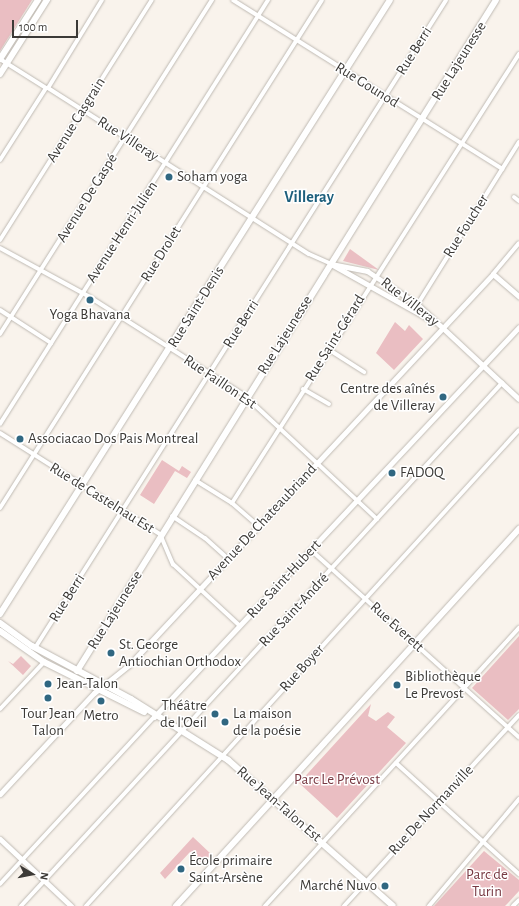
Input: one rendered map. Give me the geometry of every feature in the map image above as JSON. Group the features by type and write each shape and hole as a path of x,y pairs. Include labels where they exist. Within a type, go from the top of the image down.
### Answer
{"main road":[{"path":"0,59 38,0"},
{"path":"0,74 47,0"},
{"name":"Rue Saint-Denis","path":"0,614 390,0"},
{"name":"Rue Lajeunesse","path":"77,671 160,534 422,120 496,0"},
{"path":"176,906 519,529"},
{"name":"Rue Jean-Talon Est","path":"0,623 35,648 105,685 154,717"},
{"name":"Rue Jean-Talon Est","path":"0,631 44,662 154,717 222,756 274,798 393,906"}],"street":[{"path":"0,160 102,0"},
{"name":"Avenue Casgrain","path":"0,240 152,0"},
{"name":"Avenue De Gaspé","path":"0,334 212,0"},
{"name":"Rue Gounod","path":"233,0 502,169"},
{"name":"Avenue Henri-Julien","path":"0,424 166,164 268,0"},
{"name":"Rue Drolet","path":"0,508 322,0"},
{"name":"Rue Berri","path":"35,648 446,0"},
{"name":"Rue Saint-Gérard","path":"232,503 328,349 370,284 378,278 519,54"},
{"name":"Rue Villeray","path":"0,59 292,244 370,284 443,328"},
{"name":"Rue Foucher","path":"414,310 519,144"},
{"path":"514,197 519,202"},
{"name":"Avenue De Chateaubriand","path":"0,794 98,690 126,668 493,274 519,243"},
{"name":"Rue Faillon Est","path":"0,248 83,293 246,397 319,461 359,499 377,519"},
{"name":"Rue Villeray","path":"331,264 353,266 378,278 417,304 519,399"},
{"path":"493,274 519,297"},
{"path":"0,310 51,343"},
{"name":"Rue Saint-Hubert","path":"0,884 154,717 483,366 518,332"},
{"path":"328,349 364,372"},
{"name":"Rue Saint-André","path":"21,906 502,383"},
{"path":"303,389 329,404"},
{"name":"Rue Boyer","path":"86,906 519,430"},
{"name":"Rue de Castelnau Est","path":"0,433 160,534 172,562 240,626"},
{"path":"195,479 232,503 258,526"},
{"path":"172,516 208,540 228,559"},
{"name":"Rue Everett","path":"311,550 519,737"},
{"path":"265,906 519,628"},
{"path":"0,709 44,662"},
{"name":"Rue De Normanville","path":"344,906 519,715"},
{"path":"396,763 518,871"},
{"path":"429,906 519,799"},
{"path":"0,838 71,906"},
{"path":"513,906 519,900"}],"green space":[{"path":"0,0 32,0 0,51"},
{"path":"350,249 379,270 343,261"},
{"path":"395,322 405,331 409,325 423,339 394,370 376,353"},
{"path":"162,460 179,471 182,466 191,472 187,478 175,471 154,504 140,495"},
{"path":"519,636 519,709 508,720 472,688"},
{"path":"21,656 31,666 23,675 8,661 13,664"},
{"name":"Parc Le Prévost","path":"371,704 368,716 376,721 388,712 395,717 387,727 406,743 337,818 299,783"},
{"path":"193,837 211,854 203,864 190,852 165,879 160,873"},
{"name":"Parc de Turin","path":"484,851 519,880 519,891 505,906 434,906"}],"place":[{"name":"Soham yoga","path":"169,177"},
{"name":"Yoga Bhavana","path":"90,300"},
{"name":"Centre des aînés de Villeray","path":"443,397"},
{"name":"Associacao Dos Pais Montreal","path":"20,439"},
{"name":"FADOQ","path":"392,473"},
{"name":"St. George Antiochian Orthodox","path":"111,653"},
{"name":"Jean-Talon","path":"48,684"},
{"name":"Bibliothèque Le Prevost","path":"397,685"},
{"name":"Tour Jean Talon","path":"48,698"},
{"name":"Metro","path":"101,701"},
{"name":"Théâtre de l'Oeil","path":"215,714"},
{"name":"La maison de la poésie","path":"225,722"},
{"name":"École primaire Saint-Arsène","path":"181,869"},
{"name":"Marché Nuvo","path":"385,886"}],"district":[{"name":"Villeray","path":"309,197"}]}
